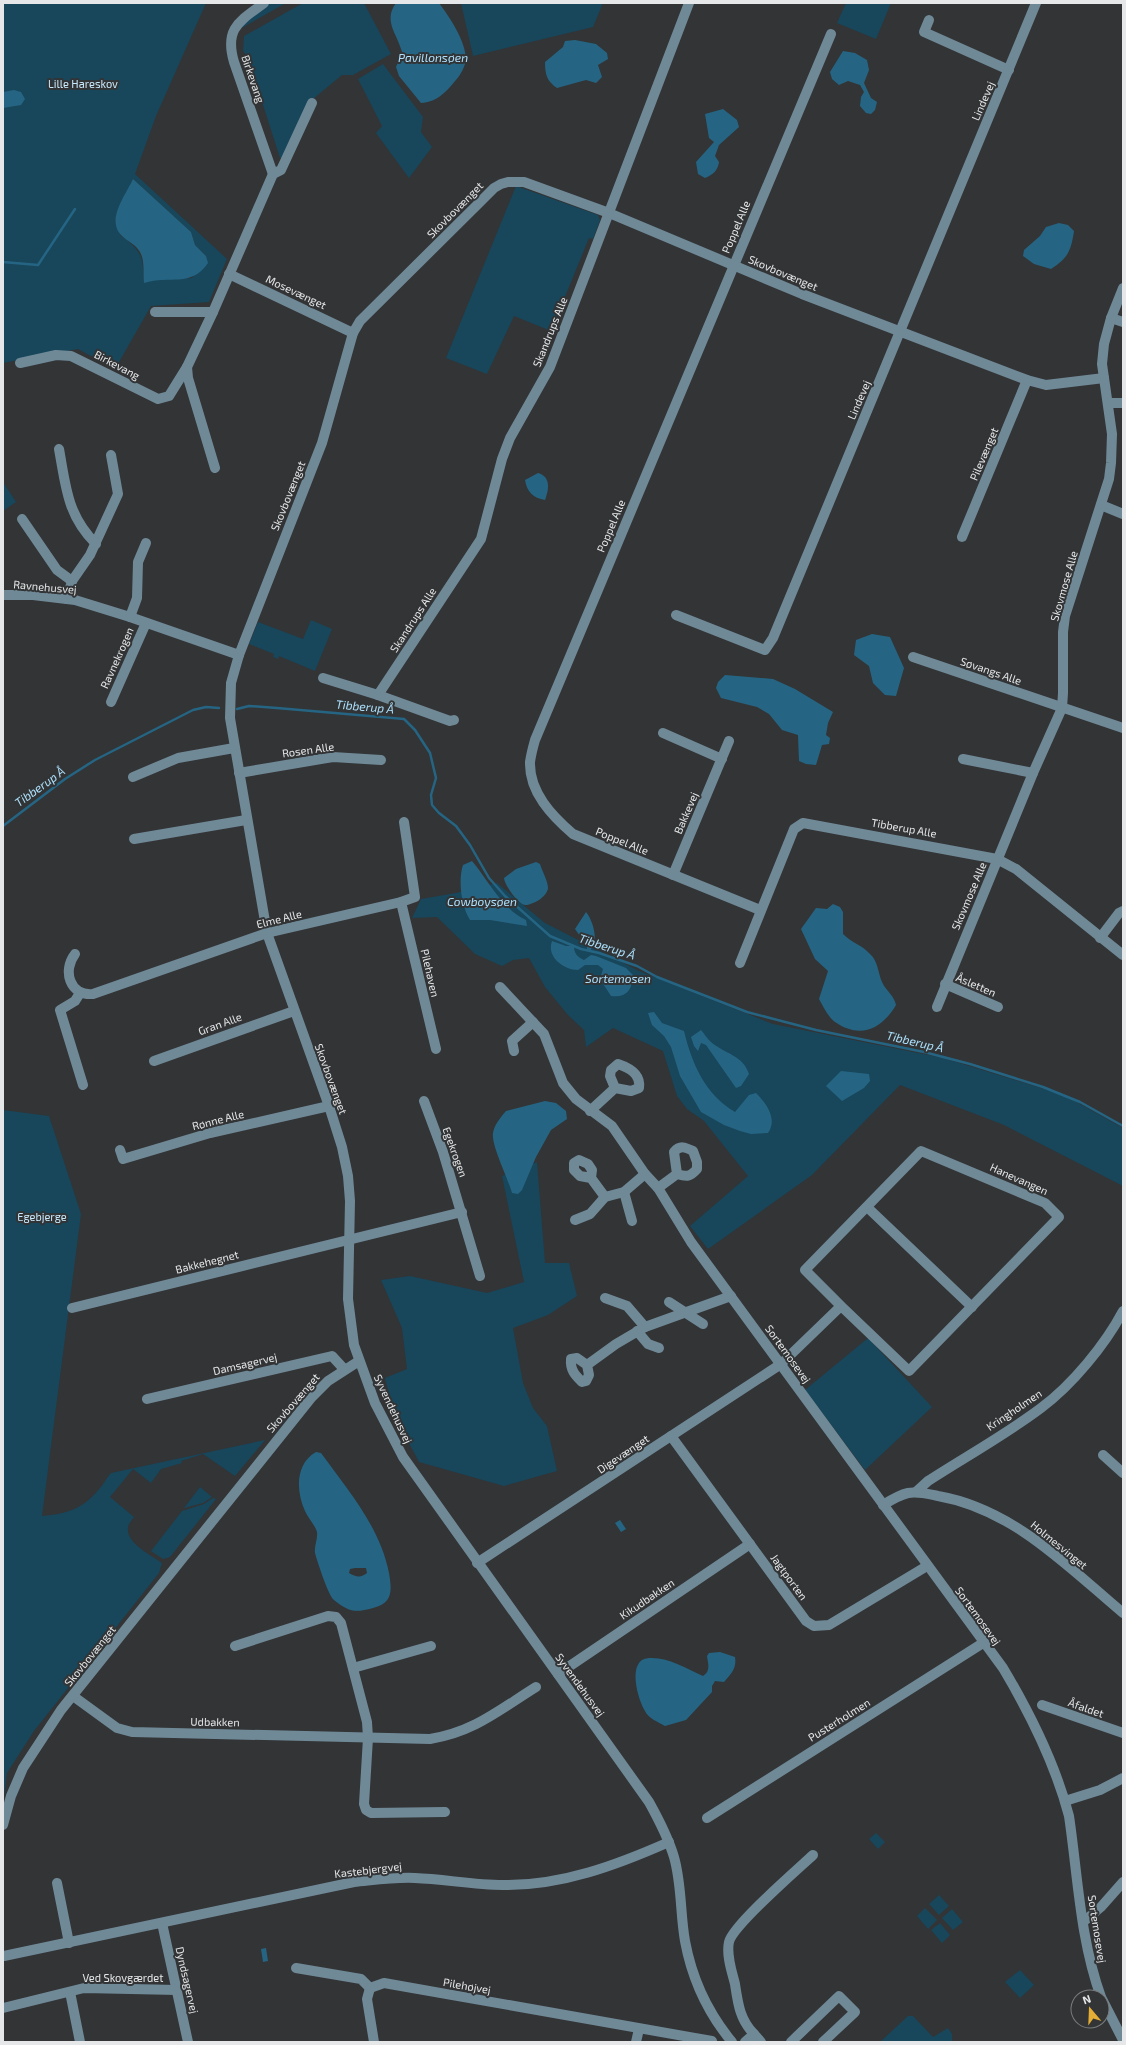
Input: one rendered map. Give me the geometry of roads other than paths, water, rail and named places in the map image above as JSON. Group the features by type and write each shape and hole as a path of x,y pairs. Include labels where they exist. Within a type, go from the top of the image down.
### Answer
{"street":[{"name":"Birkevang","path":"264,3 240,21 231,34 230,43 234,62 273,174"},
{"name":"Skandrups Alle","path":"378,695 481,538 502,459 510,438 550,367 689,3"},
{"name":"Lindevej","path":"676,615 765,650 773,638 1036,3"},
{"path":"929,20 924,32 1009,70"},
{"name":"Poppel Alle","path":"760,910 573,834 551,814 542,800 534,784 530,762 538,733 831,34"},
{"name":"Birkevang","path":"20,363 56,355 71,356 158,399 169,396 187,368 273,174 280,170 312,103"},
{"name":"Skovbovænget","path":"3,1826 11,1796 23,1768 40,1741 73,1696 311,1398 328,1381 344,1369 359,1361 354,1344 348,1299 350,1201 348,1176 342,1148 329,1106 267,933 246,820 230,718 231,684 239,655 322,443 352,333 360,321 500,184 508,182 524,182 609,213 900,332 1027,380 1046,385 1104,378"},
{"name":"Mosevænget","path":"229,274 352,333"},
{"name":"Skovmose Alle","path":"937,1007 945,984 997,859 1062,708 1063,632 1065,616 1101,505 1112,463 1112,434 1109,403 1102,364 1104,344 1111,318 1123,288"},
{"path":"155,312 213,312"},
{"path":"1111,318 1123,322"},
{"path":"187,368 216,468"},
{"name":"Pilevænget","path":"962,537 1027,380"},
{"path":"1109,403 1123,403"},
{"path":"59,449 69,504 85,534 96,544"},
{"path":"67,599 72,581 96,544 118,494 111,455"},
{"path":"1101,505 1123,514"},
{"path":"22,519 57,570 72,581"},
{"path":"130,617 137,598 138,562 146,543"},
{"name":"Ravnehusvej","path":"3,595 67,599 130,617 239,655"},
{"name":"Ravnekrogen","path":"111,702 146,623"},
{"name":"Søvangs Alle","path":"913,658 1123,728"},
{"path":"323,678 378,695 450,721 454,720"},
{"path":"663,733 722,759"},
{"name":"Bakkevej","path":"673,875 729,741"},
{"path":"133,777 178,758 234,748"},
{"name":"Rosen Alle","path":"239,773 333,757 381,760"},
{"path":"962,759 1033,773"},
{"path":"134,839 246,820"},
{"name":"Elme Alle","path":"80,993 93,994 267,933 401,902 415,897 404,822"},
{"name":"Tibberup Alle","path":"740,963 760,910 794,829 803,823 997,859 1016,869 1123,955"},
{"name":"Pilehaven","path":"401,902 436,1049"},
{"path":"1100,938 1119,913 1123,911"},
{"path":"75,954 72,957 69,977 74,989 80,993 75,1001 60,1010 83,1085"},
{"name":"Åsletten","path":"945,984 998,1007"},
{"name":"Sortemosevej","path":"500,987 544,1034 563,1083 576,1099 590,1111 612,1126 645,1174 658,1188 673,1210 690,1242 781,1364 1002,1668 1030,1714 1065,1801 1074,1850 1083,1922 1091,1969 1099,1989"},
{"name":"Gran Alle","path":"154,1061 294,1011"},
{"path":"514,1051 512,1041 533,1022"},
{"path":"590,1111 615,1088"},
{"name":"Egekrogen","path":"424,1101 443,1152 480,1276"},
{"name":"Rønne Alle","path":"120,1150 123,1159 210,1133 329,1106"},
{"name":"Hanevangen","path":"922,1151 1045,1203 1059,1218 909,1371 841,1306 805,1270 922,1151"},
{"path":"575,1220 590,1214 605,1197 624,1192 645,1174"},
{"path":"658,1188 677,1174"},
{"path":"591,1178 605,1197"},
{"path":"624,1192 632,1221"},
{"path":"867,1207 972,1307"},
{"path":"349,1239 462,1212"},
{"name":"Bakkehegnet","path":"72,1308 349,1239"},
{"path":"587,1365 641,1329 731,1296"},
{"path":"605,1298 627,1306 648,1344 659,1348"},
{"path":"669,1302 703,1324"},
{"path":"781,1364 841,1306"},
{"name":"Kringholmen","path":"916,1492 928,1481 1041,1408 1066,1386 1101,1345 1123,1311"},
{"name":"Damsagervej","path":"147,1398 332,1356 344,1369"},
{"name":"Syvendehusvej","path":"359,1361 386,1428 403,1457 649,1802 669,1842 680,1884 685,1941 692,1971 702,1996 714,2017 732,2042"},
{"name":"Digevænget","path":"477,1562 781,1364"},
{"name":"Jagtporten","path":"671,1436 806,1621 814,1626 829,1625 927,1566"},
{"path":"1102,1455 1123,1473"},
{"name":"Holmesvinget","path":"883,1505 899,1496 916,1492 946,1497 971,1505 1006,1521 1042,1544 1123,1613"},
{"name":"Kikudbakken","path":"558,1674 750,1544"},
{"path":"235,1646 328,1616 336,1617 341,1623 367,1722 368,1738 364,1804 366,1810 371,1813 445,1812"},
{"name":"Pusterholmen","path":"707,1818 983,1643"},
{"path":"353,1668 431,1646"},
{"name":"Udbakken","path":"73,1696 117,1728 132,1732 430,1739 454,1735 479,1724 536,1688"},
{"name":"Åfaldet","path":"1042,1705 1123,1733"},
{"path":"1065,1801 1100,1790 1123,1778"},
{"name":"Kastebjergvej","path":"4,1956 354,1882 390,1878 416,1878 503,1885 560,1879 626,1861 669,1842"},
{"path":"761,2042 744,2023 739,2009 729,1943 735,1931 813,1855"},
{"path":"1083,1922 1101,1907 1123,1882"},
{"path":"58,1883 69,1943"},
{"name":"Dyndsagervej","path":"162,1923 188,2042"},
{"path":"296,1968 362,1979 370,1988 367,1999 374,2042"},
{"name":"Pilehøjvej","path":"370,1988 384,1983 712,2041"},
{"name":"Ved Skovgærdet","path":"3,2008 84,1988 177,1990"},
{"name":"Ved Skovgærdet","path":"70,1992 80,2042"},
{"path":"791,2042 839,1996 855,2012 823,2042"},
{"name":"Sortemosevej","path":"1110,2014 1123,2040"},
{"path":"636,2042 639,2029"},
{"path":"745,2042 754,2034"}],"water":[{"name":"Pavillonsøen","path":"396,3 439,3 458,32 462,41 466,57 462,71 447,91 437,98 421,103 399,76 396,67 402,52 391,21 392,9"},
{"path":"575,40 596,44 607,53 608,59 598,65 602,77 596,83 586,80 557,88 547,77 545,62 563,47 565,41"},
{"path":"843,51 855,53 867,60 869,70 864,83 871,98 877,102 875,110 871,114 866,113 860,106 861,97 864,92 860,85 848,81 839,85 832,79 830,72"},
{"path":"14,90 21,92 25,99 21,105 3,108 3,92"},
{"path":"723,109 737,120 739,127 719,145 715,156 719,162 718,167 713,174 705,178 698,174 696,162 714,142 709,138 705,114"},
{"path":"133,179 191,232 195,245 206,256 208,263 194,276 144,283 142,256 134,245 120,234 116,225 118,208"},
{"path":"1059,223 1068,225 1074,231 1070,249 1061,261 1051,269 1034,264 1023,256 1024,250 1040,236 1046,227"},
{"path":"538,473 547,480 548,488 545,500 537,498 531,494 526,484 525,480"},
{"path":"872,634 890,637 904,668 896,696 885,695 873,683 869,666 854,655 856,640"},
{"path":"725,675 773,679 795,689 833,712 828,723 826,735 830,738 829,744 822,745 816,765 806,764 799,761 798,735 782,730 769,714 757,707 721,698 716,688 718,682"},
{"name":"Cowboysøen","path":"472,861 503,902 526,920 527,926 490,920 470,920 464,908 461,893 461,871 463,865"},
{"path":"536,862 540,864 548,888 539,900 532,904 525,905 522,904 512,893 506,885 504,878 516,869"},
{"path":"833,904 840,907 843,912 843,934 864,948 873,957 882,982 894,998 896,1005 890,1014 877,1026 869,1029 861,1031 853,1030 835,1022 832,1020 819,999 828,971 815,959 801,929 816,908 827,909"},
{"path":"586,912 595,933 593,946 590,951 587,950 587,946 575,929"},
{"name":"Sortemosen","path":"552,941 566,946 574,946 576,954 579,958 584,960 591,955 626,968 633,975 630,989 621,996 611,996 600,979 603,969 598,965 585,965 578,970 567,968 558,962 554,957 551,947"},
{"path":"613,947 619,949 617,960 616,957 608,951"},
{"path":"654,1012 662,1023 684,1031 691,1055 701,1077 725,1105 735,1112 749,1095 756,1093 760,1097 770,1112 772,1122 768,1133 751,1134 740,1131 724,1125 701,1112 680,1076 671,1047 664,1036 652,1025 648,1013"},
{"path":"701,1030 711,1042 733,1055 746,1068 749,1074 741,1086 736,1088 706,1045 701,1043 698,1051 694,1046 691,1037"},
{"path":"841,1071 869,1074 870,1081 864,1088 842,1101 826,1086"},
{"path":"545,1101 556,1103 566,1111 567,1119 551,1130 536,1157 522,1190 518,1194 512,1193 493,1138 495,1127 506,1111"},
{"path":"316,1452 321,1453 352,1495 371,1525 385,1556 391,1585 391,1591 388,1599 380,1606 361,1611 348,1609 334,1600 329,1593 315,1553 317,1532 305,1511 300,1495 299,1478 304,1463","holes":["366,1568 367,1573 363,1576 356,1576 349,1573 350,1569"]},
{"path":"620,1520 626,1529 621,1532 615,1523"},
{"path":"720,1652 735,1657 733,1671 724,1682 715,1681 712,1686 712,1692 686,1720 665,1726 648,1716 639,1698 636,1681 638,1665 642,1660 649,1658 663,1659 703,1676 708,1670 707,1656 709,1653"},
{"path":"266,1948 268,1961 263,1962 261,1949"}],"waterway":[{"path":"3,262 38,265 75,209"},
{"name":"Tibberup Å","path":"237,709 249,706 404,719 415,730 430,753 436,778 431,795 432,805 439,813 456,826 470,845 489,878 505,896 550,936 581,949 599,953 637,966 657,977 747,1012 816,1030 924,1052 970,1064 1043,1087 1080,1102 1123,1126"},
{"name":"Tibberup Å","path":"3,826 65,779 95,760 193,710 206,707 219,708"}],"park label":[{"name":"Lille Hareskov","path":"83,84"},
{"name":"Egebjerge","path":"42,1217"}]}
